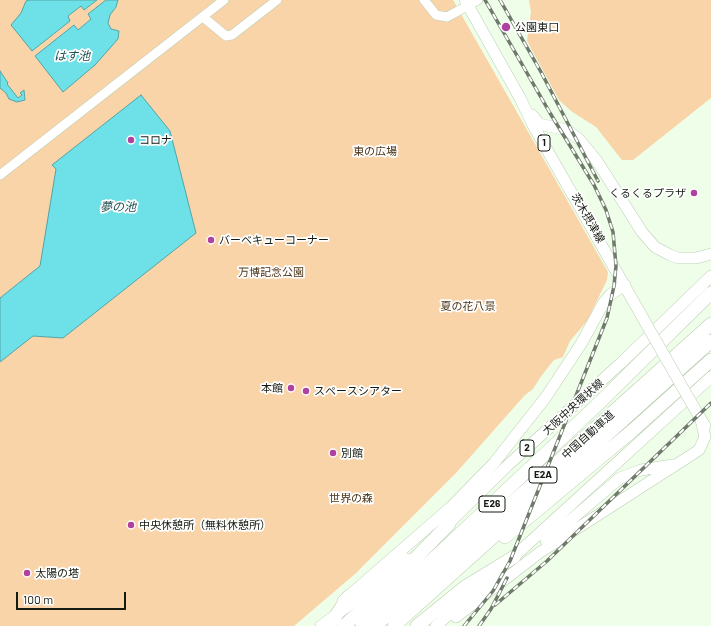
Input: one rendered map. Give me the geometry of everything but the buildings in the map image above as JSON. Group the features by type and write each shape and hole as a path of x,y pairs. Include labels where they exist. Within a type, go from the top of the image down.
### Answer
{"highway":[{"name":"E26","path":"362,626 595,407 711,293"},
{"name":"中国自動車道","path":"375,626 711,324"},
{"name":"中国自動車道","path":"394,626 711,342"},
{"name":"E2A","path":"403,626 498,542 626,436 711,360"},
{"path":"344,626 418,557 449,524"},
{"path":"417,626 465,587 514,557"},
{"path":"329,626 348,596"}],"main road":[{"name":"茨木摂津線","path":"471,2 534,127 711,436"},
{"path":"520,98 539,124 567,130 579,139 597,161 642,232 656,247 678,258 696,258 711,254"},
{"name":"大阪中央環状線","path":"321,626 374,586 449,524 507,466 600,383 711,276"},
{"path":"313,626 451,507 494,463 546,397 581,344 604,302 611,294 625,285"},
{"path":"436,626 514,557 711,376"},
{"path":"444,626 539,553 699,450 704,441 701,420"},
{"path":"514,557 542,544 620,478 641,470 668,466 682,461"}],"street":[{"path":"0,175 224,0"},
{"path":"203,17 226,36 232,35 277,0"},
{"path":"424,0 432,11 440,17 451,16 471,2"}],"green space":[{"name":"万博記念公園","path":"0,0 453,0 608,272 607,280 587,321 570,341 563,357 554,360 533,389 525,395 456,473 355,574 294,626 0,626"},
{"path":"529,0 711,0 711,98 633,160 622,160 596,127 571,111 559,100 527,41 531,12"}],"water":[{"name":"はす池","path":"97,0 84,10 81,6 68,16 70,21 32,51 11,25 21,13 26,1"},
{"name":"はす池","path":"106,0 118,0 116,7 110,15 108,23 111,29 119,31 118,39 95,65 63,92 35,56 74,25 78,30 91,19 88,14"},
{"path":"0,71 8,83 7,84 18,98 22,95 20,93 24,90 25,100 17,102 9,99 6,93 0,88"},
{"name":"夢の池","path":"141,95 170,131 196,233 63,338 33,336 0,362 0,298 40,266 56,169 52,165"}],"railway":[{"path":"464,626 493,591 510,561 607,318 614,286 616,266 613,232 606,210 594,185 550,113 485,0"},
{"path":"500,0 541,72 598,181"},
{"path":"495,605 547,561 711,403"},
{"path":"479,626 491,609 507,578"}],"place":[{"name":"公園東口","path":"506,27"},
{"name":"コロナ","path":"131,140"},
{"name":"くるくるプラザ","path":"694,193"},
{"name":"バーベキューコーナー","path":"211,240"},
{"name":"本館","path":"291,388"},
{"name":"スペースシアター","path":"306,391"},
{"name":"別館","path":"333,453"},
{"name":"中央休憩所（無料休憩所）","path":"131,525"},
{"name":"太陽の塔","path":"27,573"}],"park label":[{"name":"東の広場","path":"375,151"},
{"name":"夏の花八景","path":"468,306"},
{"name":"世界の森","path":"351,498"}]}
